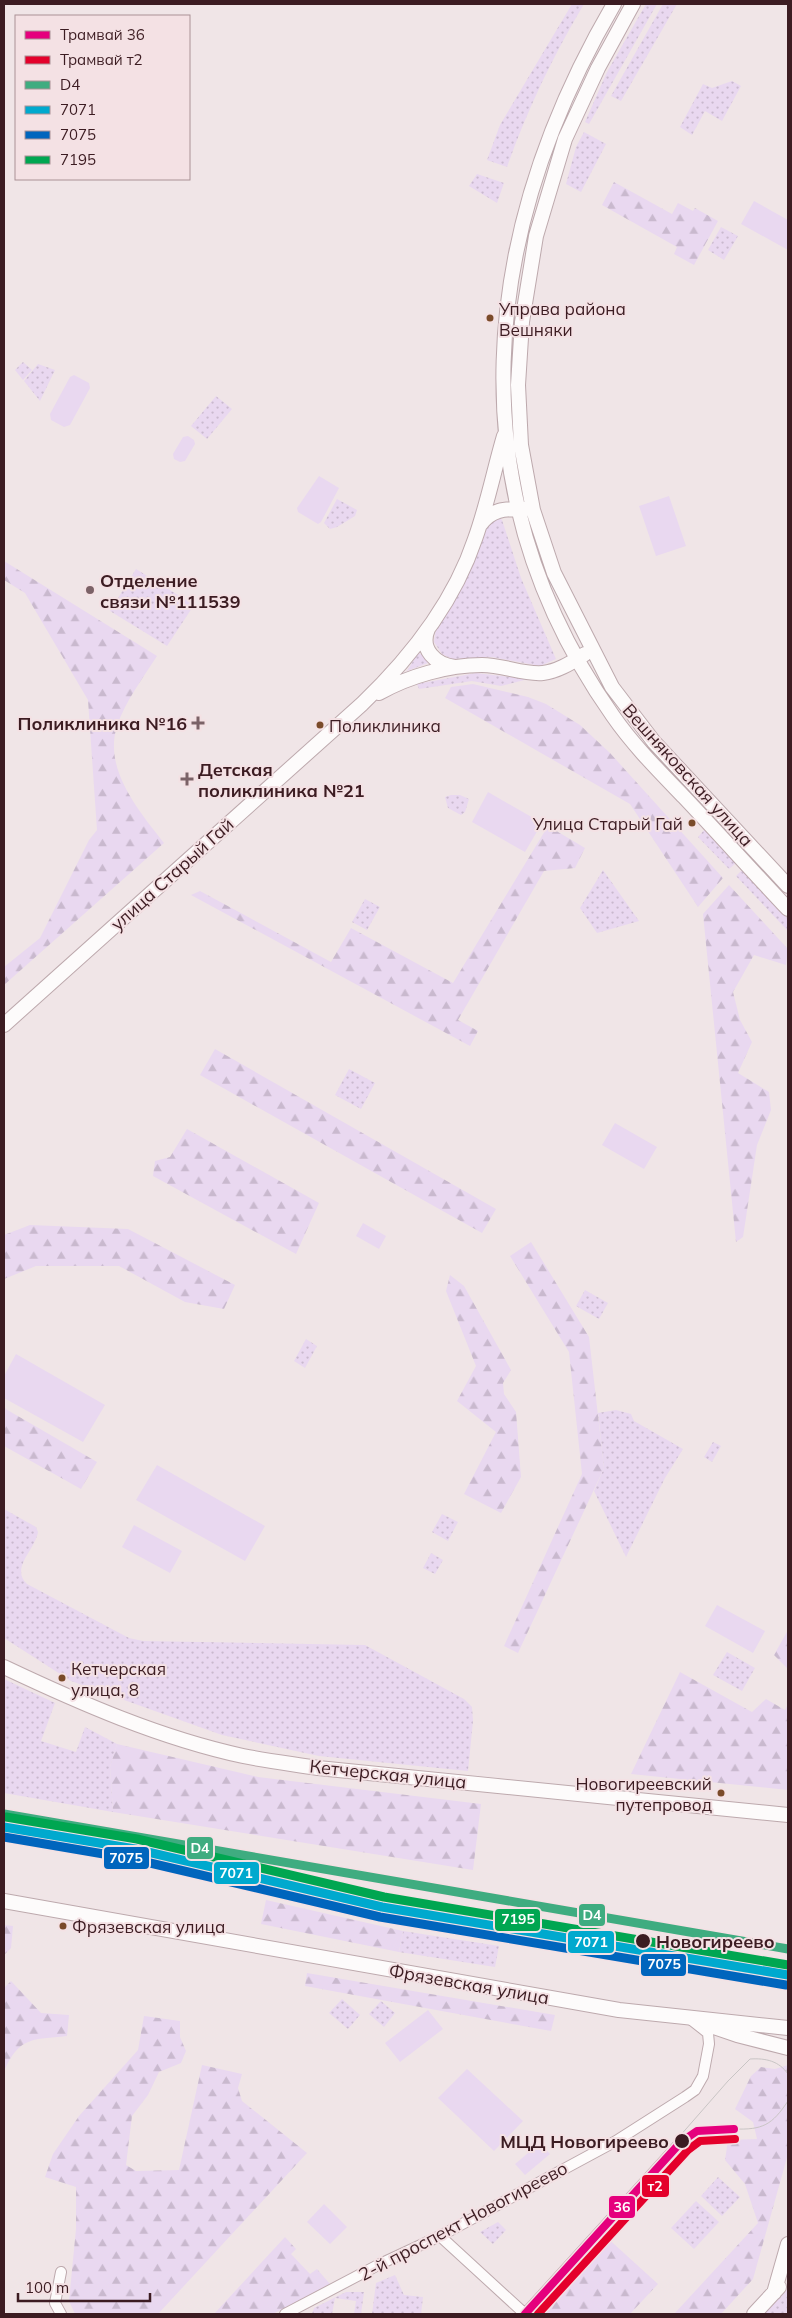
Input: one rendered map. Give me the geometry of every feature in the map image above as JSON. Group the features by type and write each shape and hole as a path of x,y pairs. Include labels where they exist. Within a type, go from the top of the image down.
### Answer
{"main road":[{"name":"Вешняковская улица","path":"614,4 552,128 529,199 515,255 506,321 504,384 506,428 517,509 535,570 578,659 614,718 643,754 788,909"},
{"name":"Вешняковская улица","path":"633,4 598,68 565,140 534,243 524,304 518,385 521,445 533,510 554,573 612,687 631,714 788,886"},
{"name":"улица Старый Гай","path":"4,1025 362,704 396,668 430,625 468,558 479,527 506,428"},
{"name":"улица Старый Гай","path":"479,527 486,517 494,511 533,510"},
{"name":"улица Старый Гай","path":"430,625 425,640 429,654 444,664 461,667 497,666 542,673 554,671 592,650"},
{"name":"улица Старый Гай","path":"362,704 384,690 402,682 461,667"},
{"name":"Кетчерская улица","path":"4,1667 56,1691 138,1724 242,1756 318,1768 788,1815"},
{"name":"Фрязевская улица","path":"4,1901 611,2009 788,2028"},
{"path":"689,2018 737,2035 788,2048"},
{"path":"774,2293 788,2244"},
{"path":"754,2314 788,2277"}],"street":[{"path":"692,806 690,800 692,795 698,793 703,795"},
{"name":"2-й проспект Новогиреево","path":"285,2314 380,2264 440,2236 616,2141 691,2093 703,2076 709,2044 708,2034 689,2018"},
{"path":"440,2236 525,2314 681,2142"},
{"path":"60,2314 55,2303 61,2272"}],"green space":[{"path":"572,4 584,4 541,84 507,167 487,160 500,125"},
{"path":"646,4 657,4 589,124 585,122 607,72"},
{"path":"663,4 677,4 621,101 611,96"},
{"path":"732,81 741,86 722,121 705,111 692,135 680,127 703,84 712,88"},
{"path":"584,132 606,144 581,192 566,184 576,147"},
{"path":"477,174 504,183 497,203 469,186"},
{"path":"614,182 672,214 678,203 693,211 695,208 718,221 694,265 674,254 677,247 602,205"},
{"path":"754,201 788,220 788,250 741,224"},
{"path":"721,227 738,236 724,260 708,250"},
{"path":"23,362 32,370 23,380 15,370"},
{"path":"38,364 55,370 40,401 24,381"},
{"path":"74,375 89,383 90,388 70,425 64,427 51,420 50,414 70,377"},
{"path":"216,396 232,409 207,439 191,426"},
{"path":"188,436 194,440 195,444 185,461 180,462 174,459 173,454 183,437"},
{"path":"319,476 339,488 321,522 318,524 298,512 297,508"},
{"path":"669,496 686,546 656,556 639,506"},
{"path":"337,499 357,510 355,516 330,529 324,523"},
{"path":"498,517 502,520 521,578 556,659 540,666 492,657 452,659 442,654 434,642 436,629 458,595 475,560 489,522"},
{"path":"4,561 157,656 125,708 117,726 114,742 119,774 126,789 164,843 4,985 4,967 40,938 89,840 97,830 88,700 25,593 4,580"},
{"path":"136,569 194,605 167,646 110,611"},
{"path":"418,653 423,655 428,663 407,671"},
{"path":"476,673 528,679 501,686 472,681 419,689 417,684"},
{"path":"473,684 528,697 546,704 580,725 610,753 723,878 698,907 630,804 445,698 451,687"},
{"path":"488,792 542,823 525,852 472,822"},
{"path":"460,795 469,799 465,812 461,815 448,808 445,797"},
{"path":"548,826 585,848 575,868 544,871 458,1020 478,1031 470,1046 191,895 200,891 331,962 351,928 453,983"},
{"path":"705,829 736,863 729,869 698,837"},
{"path":"603,870 639,921 597,933 580,908"},
{"path":"742,870 788,919 788,931 736,876"},
{"path":"729,885 788,949 786,965 754,955 733,992 740,1020 752,1042 738,1073 769,1092 771,1110 757,1145 743,1237 736,1242 703,914"},
{"path":"365,899 380,907 367,930 352,922"},
{"path":"215,1049 496,1209 482,1233 200,1075"},
{"path":"349,1069 375,1083 361,1109 335,1095"},
{"path":"615,1123 657,1147 644,1169 602,1145"},
{"path":"187,1129 319,1203 296,1254 153,1176 155,1161 170,1157"},
{"path":"363,1223 386,1236 379,1249 356,1236"},
{"path":"30,1225 128,1229 235,1285 224,1309 185,1302 119,1266 36,1266 4,1279 4,1235"},
{"path":"531,1242 589,1337 604,1468 518,1653 504,1646 582,1474 569,1352 510,1256"},
{"path":"450,1275 464,1286 511,1370 503,1383 504,1394 516,1412 521,1477 501,1513 464,1494 496,1432 457,1401 476,1366 446,1291"},
{"path":"585,1290 608,1303 599,1319 576,1306"},
{"path":"306,1339 317,1346 305,1368 294,1361"},
{"path":"16,1354 105,1405 83,1442 4,1398 4,1376"},
{"path":"4,1408 97,1462 81,1489 4,1446"},
{"path":"616,1410 631,1414 634,1421 683,1449 665,1478 626,1557 594,1491 604,1468 598,1413"},
{"path":"713,1442 721,1446 712,1462 704,1457"},
{"path":"157,1465 265,1526 245,1561 136,1500"},
{"path":"4,1509 36,1527 38,1532 22,1565 22,1578 27,1584 129,1638 143,1641 365,1645 464,1699 472,1707 473,1721 468,1771 319,1756 222,1735 71,1681 4,1638"},
{"path":"442,1514 458,1522 448,1541 432,1532"},
{"path":"134,1525 182,1551 170,1573 122,1547"},
{"path":"431,1553 443,1560 435,1574 423,1568"},
{"path":"717,1605 765,1631 753,1653 705,1626"},
{"path":"788,1630 788,1669 774,1655"},
{"path":"727,1652 755,1668 742,1691 713,1675"},
{"path":"680,1672 752,1712 766,1699 785,1710 788,1704 788,1790 631,1774"},
{"path":"4,1679 55,1703 41,1741 76,1752 85,1727 117,1744 110,1767 113,1812 4,1793"},
{"path":"117,1744 258,1777 481,1804 473,1870 113,1812 110,1767"},
{"path":"266,1900 403,1931 399,1952 261,1924"},
{"path":"4,1925 13,1926 11,1948 4,1955"},
{"path":"403,1931 499,1946 495,1967 399,1952"},
{"path":"307,1973 555,2015 551,2031 305,1986"},
{"path":"11,1981 41,2013 69,2015 67,2036 28,2042 16,2051 4,2071 4,1988"},
{"path":"342,1999 360,2015 348,2029 329,2013"},
{"path":"381,2001 395,2013 384,2027 369,2014"},
{"path":"428,2010 443,2029 400,2062 385,2043"},
{"path":"144,2016 180,2021 180,2037 186,2051 181,2063 159,2072 148,2095 132,2116 126,2165 136,2171 179,2170 202,2065 242,2074 238,2088 242,2101 307,2153 158,2314 75,2314 69,2301 76,2229 76,2187 45,2177 53,2154 79,2116 138,2050"},
{"path":"788,2065 788,2154 753,2279 721,2314 674,2314 758,2223 745,2184 725,2160 728,2140 757,2139 753,2122 735,2109 751,2076 761,2067 775,2069"},
{"path":"467,2069 523,2121 494,2151 438,2098"},
{"path":"540,2143 550,2154 525,2175 515,2164"},
{"path":"718,2177 740,2197 722,2216 701,2196"},
{"path":"696,2201 719,2222 694,2249 671,2228"},
{"path":"324,2204 347,2227 330,2244 307,2222"},
{"path":"498,2222 506,2230 493,2244 480,2232"},
{"path":"603,2234 658,2284 630,2314 540,2314 534,2309"},
{"path":"285,2237 296,2249 291,2254 310,2274 317,2269 330,2284 273,2314 214,2314"},
{"path":"395,2275 404,2295 423,2297 421,2314 372,2314 376,2283"},
{"path":"788,2288 788,2312 786,2314 764,2314"},
{"path":"346,2292 364,2292 361,2314 354,2314 356,2301 335,2298 332,2314 312,2314 314,2308"}],"tram line":[{"path":"679,2137 750,2059 772,2061 781,2066 788,2074"},
{"path":"734,2129 760,2127 772,2121 788,2101"},
{"name":"36","path":"525,2314 681,2142 697,2131 734,2129"},
{"name":"т2","path":"538,2314 688,2150 700,2141 735,2139"}],"transit line":[{"name":"D4","path":"4,1814 788,1949"},
{"name":"7195","path":"6,1817 137,1839 384,1897 788,1965"},
{"name":"7071","path":"4,1827 135,1849 382,1907 788,1975"},
{"name":"7075","path":"4,1837 133,1859 380,1917 786,1985"}],"place":[{"name":"Управа района Вешняки","path":"490,318"},
{"name":"Отделение связи №111539","path":"90,590"},
{"name":"Поликлиника №16","path":"198,723"},
{"name":"Поликлиника","path":"320,725"},
{"name":"Детская поликлиника №21","path":"187,779"},
{"name":"Улица Старый Гай","path":"692,823"},
{"name":"Кетчерская улица, 8","path":"62,1678"},
{"name":"Новогиреевский путепровод","path":"721,1793"},
{"name":"Фрязевская улица","path":"63,1926"},
{"name":"Новогиреево","path":"643,1941"},
{"name":"МЦД Новогиреево","path":"682,2141"}]}
